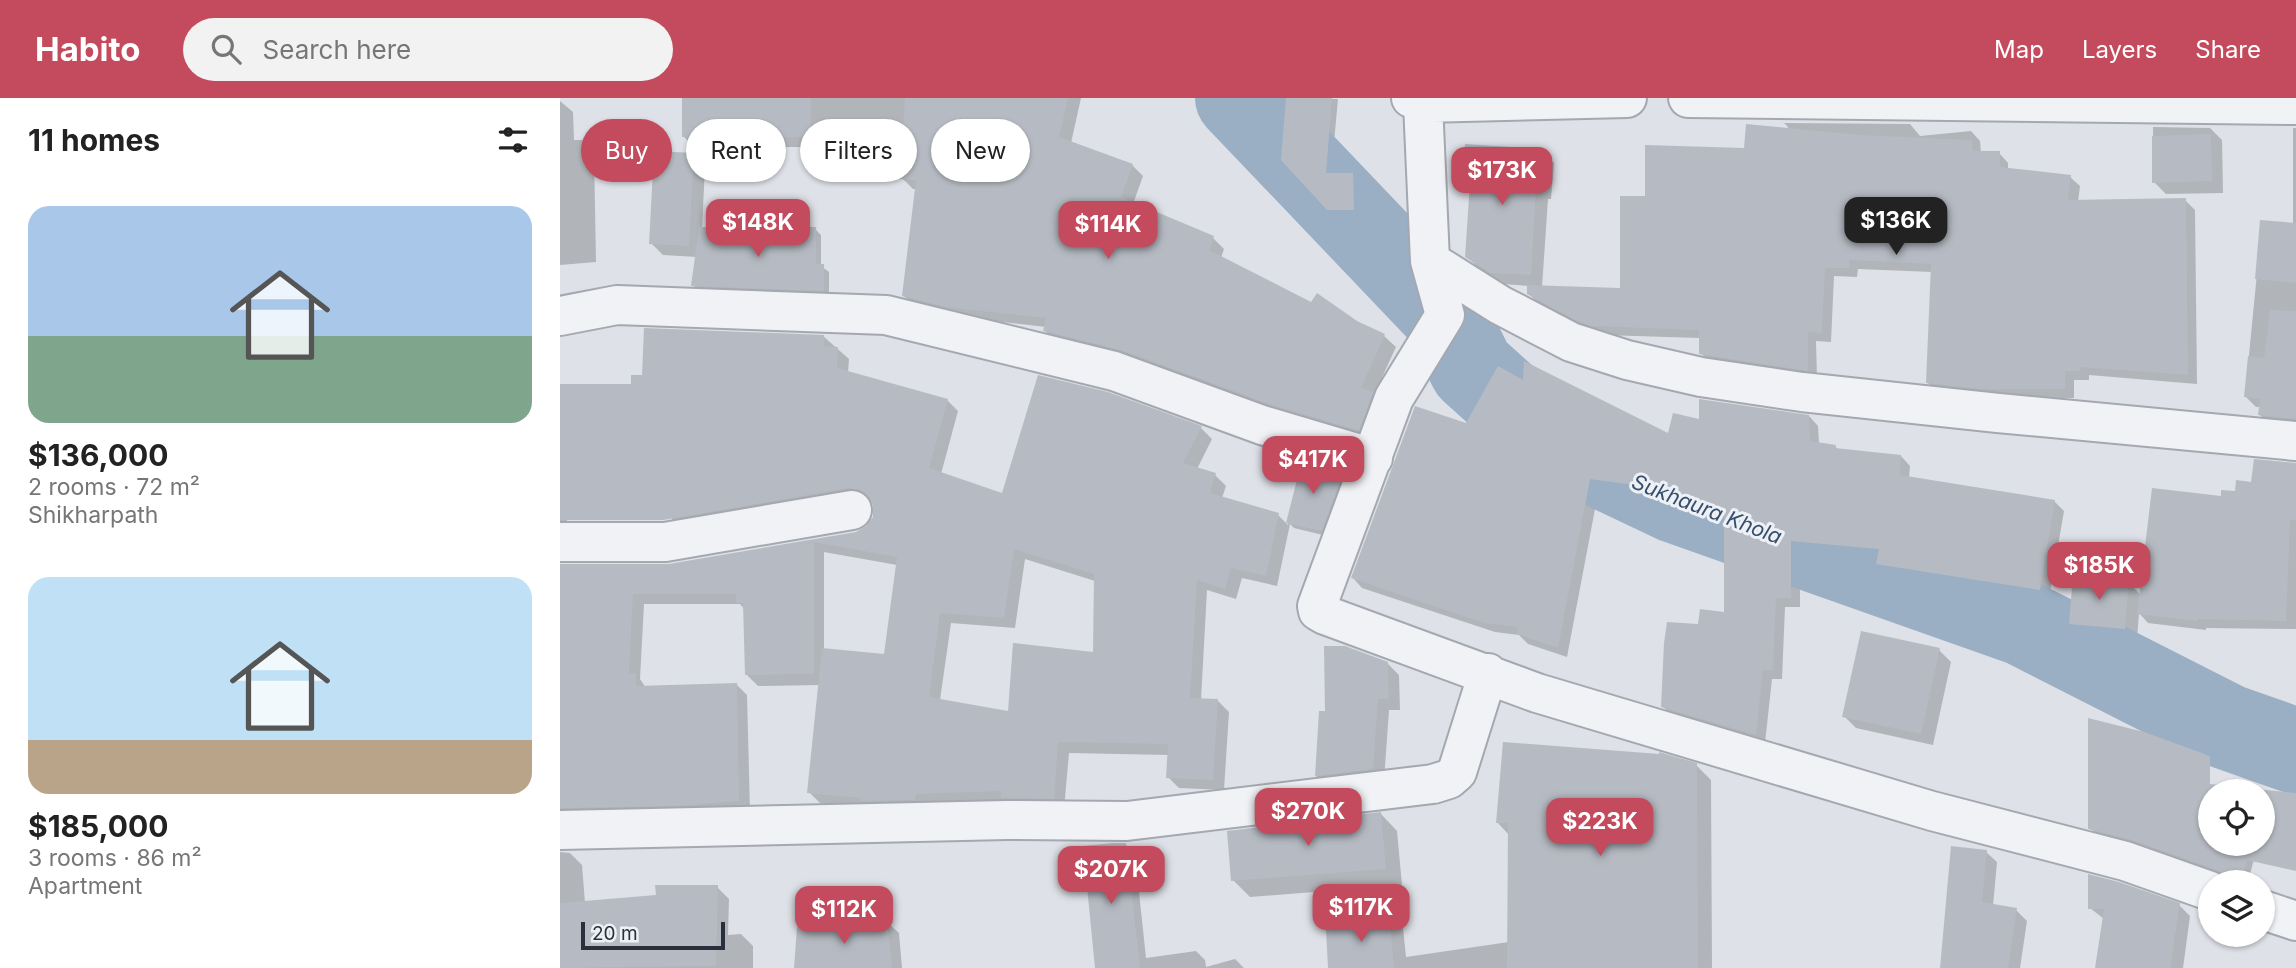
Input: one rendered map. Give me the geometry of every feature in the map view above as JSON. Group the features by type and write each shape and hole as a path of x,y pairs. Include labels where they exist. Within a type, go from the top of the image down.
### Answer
{"street":[{"path":"1627,98 1417,101 1430,261 1445,315 1394,398 1317,606 1318,611 1550,696 1932,811 2125,861 2198,887"},
{"path":"1688,98 2232,102 2296,105"},
{"path":"1430,261 1500,304 1571,342 1627,360 1701,377 1802,392 1998,414 2296,440"},
{"path":"560,316 617,305 886,315 1114,372 1262,425 1373,458"},
{"path":"560,542 665,542 852,510"},
{"path":"560,830 993,820 1127,821 1433,784 1449,779 1457,772 1488,673"},
{"path":"2275,914 2296,921"}],"building":[{"path":"682,98 811,98 810,119 800,119 800,137 786,137 786,119 686,119 686,137 682,137"},
{"path":"905,98 1068,98 1059,137 1133,164 1121,197 1214,236 1209,250 1311,302 1317,293 1357,321 1385,334 1361,388 1373,392 1359,431 1269,404 1121,350 1043,331 1046,318 945,307 902,296 917,182 917,119 904,119"},
{"path":"1286,98 1332,98 1326,173 1353,173 1354,210 1327,210 1281,160"},
{"path":"1746,124 1860,135 1972,140 1973,151 2000,151 2000,167 2071,175 2068,200 2186,198 2188,375 2080,367 2080,371 2065,371 2065,389 1982,389 1926,383 1931,264 1849,260 1849,268 1825,268 1822,333 1808,332 1808,371 1699,354 1699,330 1592,326 1579,322 1527,294 1527,285 1620,288 1620,196 1645,196 1645,145 1744,148"},
{"path":"2211,134 2212,181 2152,183 2152,136"},
{"path":"1465,144 1542,149 1540,188 1536,188 1531,275 1490,273 1465,257 1470,183 1463,183"},
{"path":"672,152 686,153 686,182 692,182 689,246 649,244 652,182 672,182"},
{"path":"2260,220 2296,223 2296,283 2255,279"},
{"path":"699,227 816,227 816,264 824,264 824,291 691,286"},
{"path":"2270,310 2296,311 2296,419 2258,415 2260,399 2244,397 2248,356 2264,358"},
{"path":"644,328 824,335 824,346 838,347 837,368 948,399 929,468 1002,493 1038,375 1108,392 1202,426 1183,463 1216,473 1210,493 1279,513 1266,576 1231,568 1225,589 1197,580 1190,698 1218,699 1213,780 1166,778 1168,744 1058,742 1054,799 1001,798 1001,791 916,794 915,800 860,801 861,798 807,793 822,648 884,654 897,557 814,542 814,674 745,675 743,603 736,603 736,594 633,594 629,673 636,673 636,686 737,683 739,801 675,806 560,808 560,564 669,564 856,532 866,526 873,517 873,506 868,496 860,490 849,488 663,520 560,520 560,384 631,384 631,375 642,375","holes":["1014,549 1094,574 1093,652 1013,643 1008,711 929,697 940,613 1004,618"]},
{"path":"1524,361 1668,433 1673,413 1699,419 1699,399 1809,415 1810,441 1836,445 1835,448 1901,455 1900,475 2055,500 2040,590 1876,564 1879,549 1791,541 1791,598 1776,598 1773,670 1763,670 1756,735 1661,707 1667,622 1698,624 1700,609 1724,612 1724,512 1669,500 1672,490 1590,479 1558,648 1517,634 1518,627 1484,623 1351,578 1415,406 1466,423 1498,366 1523,380"},
{"path":"2254,459 2296,463 2296,520 2290,520 2286,621 2197,621 2137,614 2152,488 2221,496 2221,490 2235,491 2236,480 2251,482"},
{"path":"1302,460 1343,472 1322,531 1286,523"},
{"path":"2073,575 2129,580 2125,629 2069,624"},
{"path":"1861,631 1940,648 1921,734 1842,717"},
{"path":"1324,646 1345,646 1388,662 1389,699 1378,699 1373,769 1315,776 1319,711 1325,711"},
{"path":"2088,718 2144,732 2210,756 2210,779 2198,779 2198,856 2275,856 2275,791 2296,793 2296,871 2247,860 2244,870 2217,870 2132,840 2088,829"},
{"path":"1503,742 1659,752 1697,763 1698,968 1507,968 1508,823 1496,823"},
{"path":"1381,812 1386,869 1231,881 1227,831"},
{"path":"1126,843 1140,968 1095,968 1083,846"},
{"path":"1951,846 1987,850 1982,902 2017,908 2008,968 1940,968"},
{"path":"2088,874 2180,903 2170,968 2095,968 2104,909 2088,909"},
{"path":"655,885 718,885 716,966 560,968 560,903 656,895"},
{"path":"1389,911 1394,968 1328,968 1326,930"},
{"path":"887,919 892,968 794,968 797,927"}],"waterway":[{"name":"Sukhaura Khola","path":"1238,98 1445,315 1472,369 1553,442 1675,500 2023,623 2228,727 2296,751"}]}
